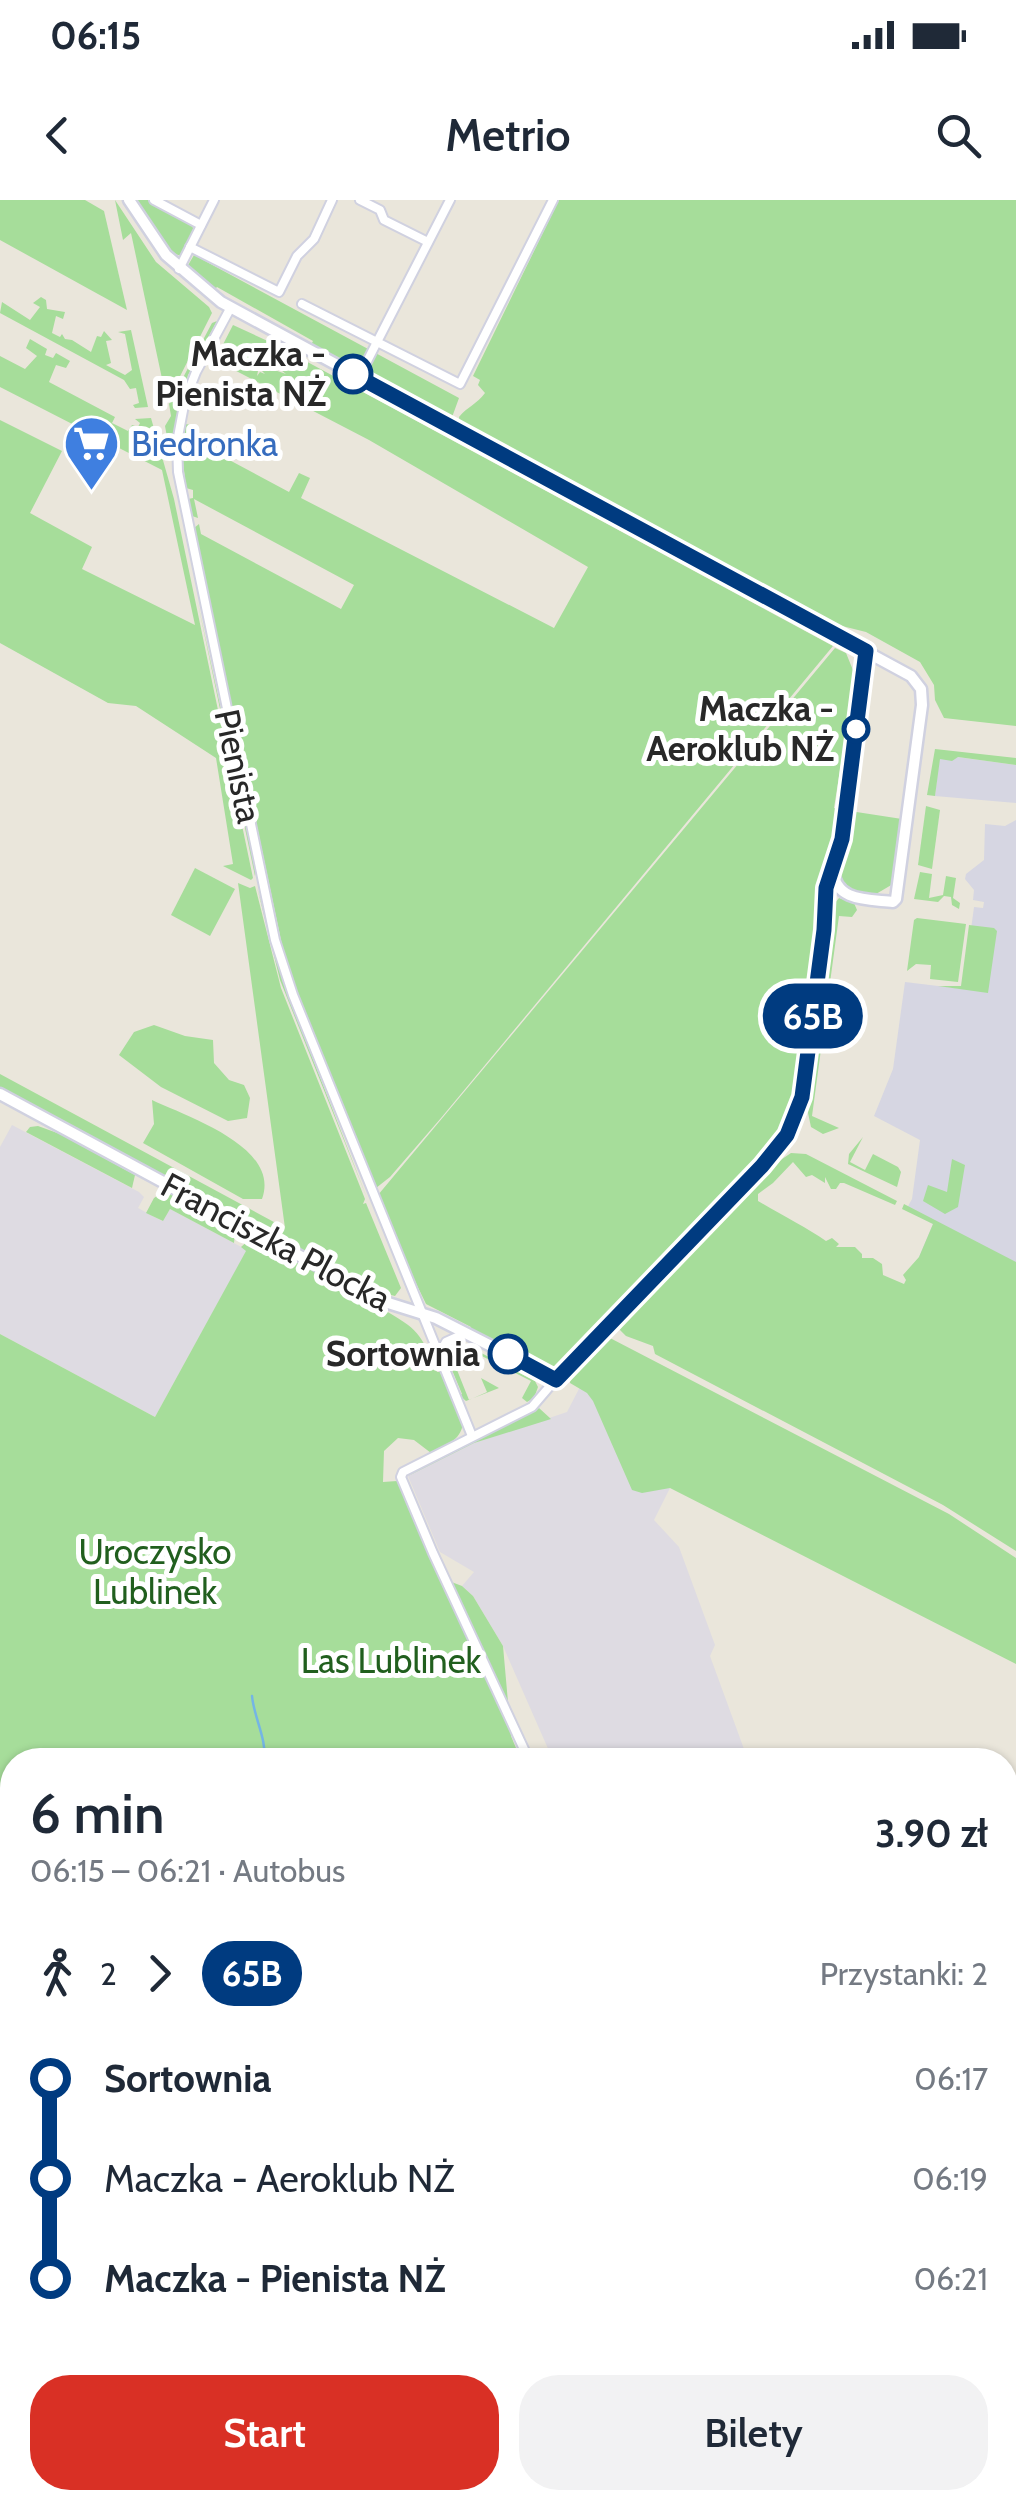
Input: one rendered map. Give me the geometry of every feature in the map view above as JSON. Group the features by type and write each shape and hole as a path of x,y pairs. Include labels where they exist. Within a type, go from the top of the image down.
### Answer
{"street":[{"path":"129,200 155,242 179,268 231,308 912,676 922,696 895,902 844,893 831,900 826,912"},
{"path":"154,200 201,225"},
{"path":"179,268 214,200"},
{"path":"190,247 279,292 298,256 314,239 332,200"},
{"path":"360,200 380,210 384,220 428,242"},
{"path":"359,377 450,200"},
{"path":"302,304 460,384 553,200"},
{"name":"Pienista","path":"231,308 185,400 177,442 180,484 278,954 472,1436"},
{"path":"523,1748 432,1553 401,1477 403,1472 532,1407 762,1166 790,1129 802,1097 826,888 842,839 866,651"},
{"path":"833,870 836,884 844,893"},
{"name":"Franciszka Plocka","path":"0,1094 386,1302 466,1333 556,1380"},
{"path":"438,1357 446,1342 466,1333"}],"shaded area":[{"path":"957,757 1016,765 1016,803 935,796 939,759"},
{"path":"1016,820 1016,1308 919,1257 933,1224 906,1210 912,1199 920,1140 874,1116 893,1069 905,982 963,989 974,907 983,908 984,902 973,900 974,890 965,879 966,874 984,860 985,824 1005,826"},
{"path":"12,1125 139,1192 144,1197 138,1208 162,1221 170,1209 247,1250 155,1417 0,1334 0,1147"},
{"path":"581,1385 670,1488 654,1520 679,1547 715,1645 710,1656 744,1748 548,1748 503,1646 473,1596 462,1586 474,1572 440,1552 408,1476 474,1443 567,1412"}],"green space":[{"path":"0,200 85,200 104,211 127,310 0,240"},
{"path":"115,200 156,262 212,313 167,402 131,233 123,240"},
{"path":"135,200 148,200 192,226 194,230 181,256 170,252"},
{"path":"559,200 1016,200 1016,726 944,718 935,700 934,685 920,662 866,632 842,626 770,591 460,424 459,417 485,393 478,385 480,380 473,376"},
{"path":"194,255 459,398 451,420 311,345 313,341 217,287 214,290 187,267"},
{"path":"41,297 46,300 47,309 65,312 63,319 56,316 52,333 60,337 62,334 91,352 97,336 101,337 104,331 112,340 106,341 111,363 106,365 125,375 132,370 125,334 118,332 131,330 148,407 135,408 133,405 139,403 136,388 130,389 124,380 0,313 2,302 30,320 40,307 33,303"},
{"path":"217,321 188,375 173,434 167,437 169,404 212,323"},
{"path":"233,325 272,343 262,364 252,364 257,376 260,372 265,374 263,366 286,374 267,359 269,355 274,357 271,353 276,345 833,646 441,1118 376,1188 286,964 194,528 199,524 201,534 341,609 354,585 194,499 198,518 192,516 188,499 193,498 193,490 186,488 183,461 188,457 183,455 185,424 192,425 190,439 289,492 299,473 310,478 301,498 554,628 588,567 369,440 215,360"},
{"path":"30,339 47,349 45,355 53,358 56,353 70,361 66,368 56,365 49,382 115,417 112,423 128,431 132,425 138,427 140,423 135,419 151,418 174,499 251,880 223,866 233,864 216,758 136,706 108,703 0,643 0,420 62,451 30,513 92,547 82,569 195,625 162,470 0,387 0,356 25,369 37,356 26,348"},
{"path":"360,383 837,641 835,644 358,387"},
{"path":"197,599 256,871 255,876"},
{"path":"835,648 846,653 855,675 834,808 841,810 834,853 824,878 788,1119 772,1147 561,1367 552,1370 426,1304 412,1275 409,1276 378,1195"},
{"path":"935,749 1016,758 1016,765 958,757 952,761 940,759 935,796 927,795"},
{"path":"926,806 940,810 932,869 918,865"},
{"path":"850,811 902,819 893,884 876,894 849,890 840,878"},
{"path":"195,868 235,889 210,936 171,915"},
{"path":"920,872 932,874 929,898 943,895 946,876 956,878 953,898 960,903 959,909 952,905 951,897 944,896 938,902 914,899"},
{"path":"238,883 255,886 281,988 365,1199 363,1204 366,1203 401,1288 395,1296 386,1297 0,1089 0,1074 285,1228"},
{"path":"257,887 283,982 367,1198 280,980"},
{"path":"839,898 854,903 857,910 852,917 839,916 812,1116 839,1128 823,1134 811,1127 808,1113 832,931 831,908"},
{"path":"917,918 966,924 958,982 930,979 931,965 916,964 907,971"},
{"path":"969,925 997,931 988,993 938,986 961,986"},
{"path":"154,1025 185,1036 213,1040 214,1063 229,1080 244,1085 250,1098 247,1118 228,1121 161,1087 119,1055 134,1032"},
{"path":"152,1100 208,1125 245,1149 258,1164 264,1181 262,1199 243,1199 143,1143 154,1124"},
{"path":"38,1126 135,1175 132,1188 26,1132"},
{"path":"863,1137 850,1162 865,1170 873,1154 898,1167 901,1172 897,1187 848,1164 849,1154"},
{"path":"791,1153 806,1154 897,1201 895,1205 844,1183 831,1189 825,1177 825,1183 812,1175 806,1177 793,1162 758,1194 758,1201 826,1241 832,1238 839,1244 836,1247 855,1247 862,1258 873,1258 882,1264 883,1275 904,1284 903,1275 919,1257 933,1224 902,1209 904,1204 1016,1262 1016,1551 943,1505 655,1354 653,1346 620,1330 621,1322 770,1167"},
{"path":"952,1159 965,1165 958,1207 945,1214 923,1201 928,1185 947,1192"},
{"path":"163,1192 174,1194 172,1200 224,1228 228,1222 235,1233 234,1243 170,1209 163,1221 146,1213 154,1198"},
{"name":"Uroczysko Lublinek","path":"250,1239 261,1240 381,1305 417,1333 440,1372 463,1424 459,1435 431,1453 414,1440 398,1438 384,1451 383,1482 397,1481 441,1578 462,1586 473,1596 503,1646 511,1736 516,1748 0,1748 0,1334 155,1417 246,1251 241,1247"},
{"path":"610,1338 949,1514 1016,1558 1016,1664 670,1488 642,1493 632,1490 593,1401 570,1383 571,1374"},
{"path":"455,1343 464,1344 535,1381 538,1387 534,1398 527,1402 522,1398 531,1381 458,1344 453,1360 469,1400 466,1401 459,1395 462,1394 447,1358"},
{"path":"481,1378 499,1388 473,1398 487,1392"},
{"path":"539,1408 551,1419 474,1443 408,1476 473,1439"}],"waterway":[{"path":"252,1696 264,1748"}],"bus line":[{"name":"65B","path":"353,374 866,651 842,839 826,888 802,1097 790,1129 762,1166 556,1380 508,1354"}],"place":[{"name":"Maczka - Pienista NŻ","path":"353,374"},
{"name":"Biedronka","path":"92,493"},
{"name":"Maczka - Aeroklub NŻ","path":"856,729"},
{"name":"Sortownia","path":"508,1354"}],"park label":[{"name":"Las Lublinek","path":"391,1661"}]}
